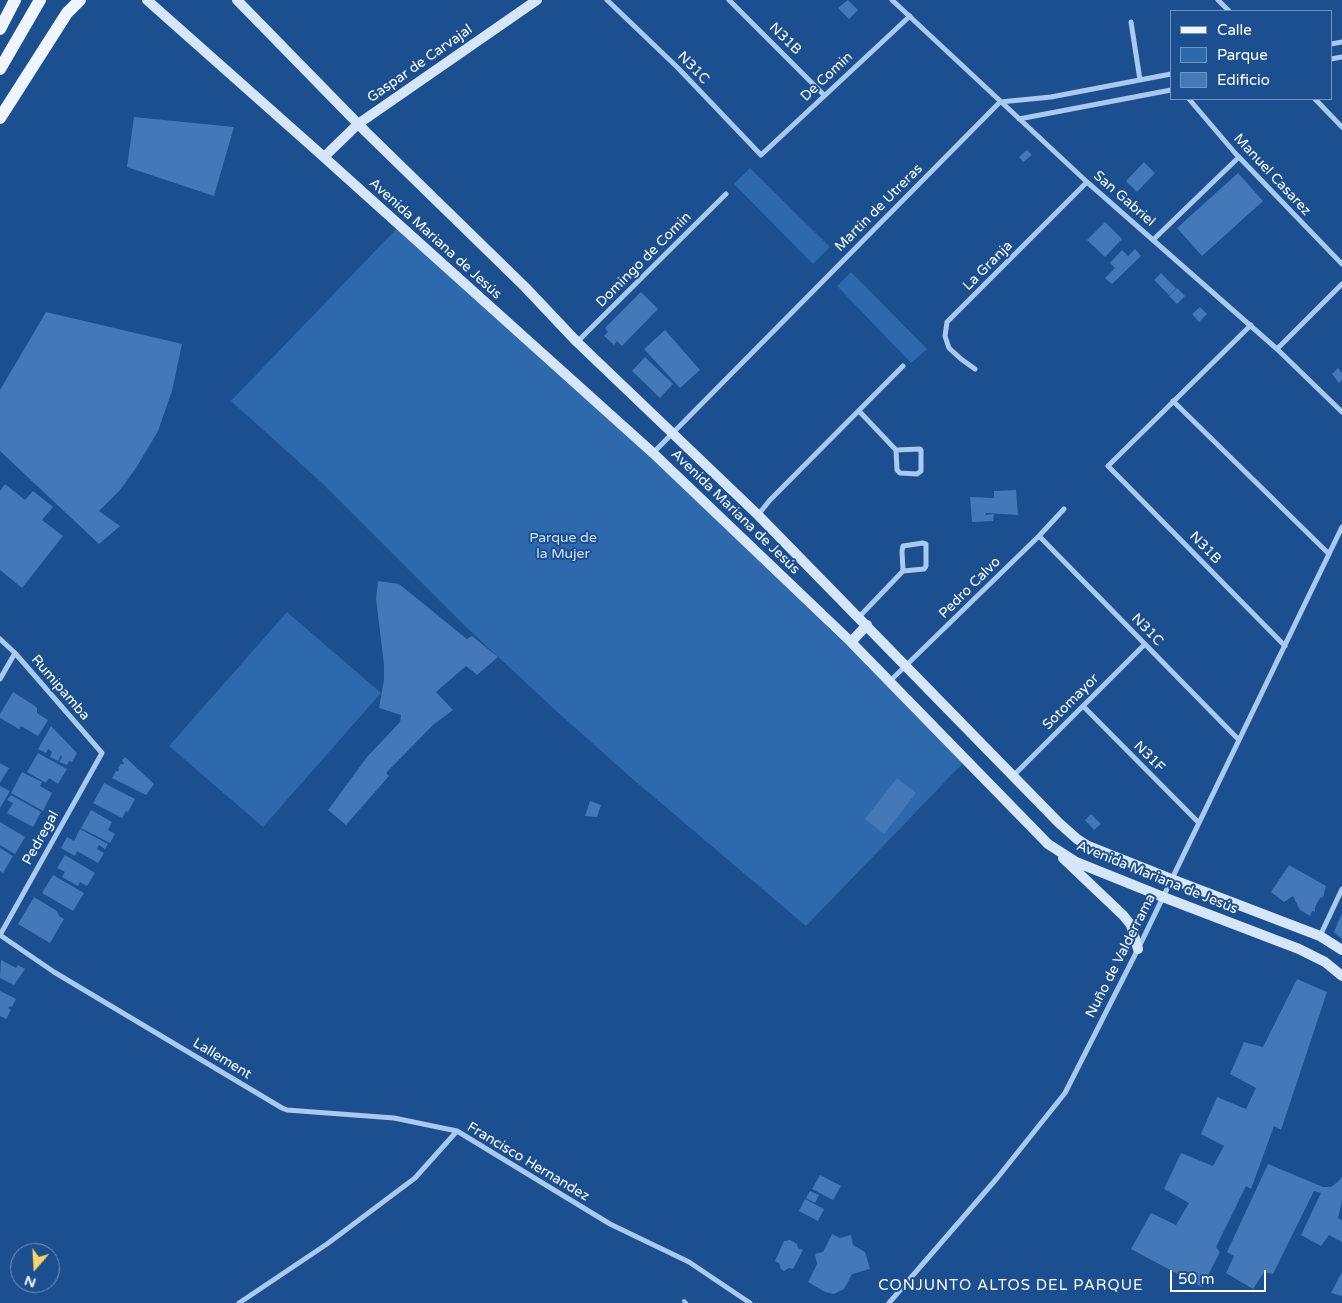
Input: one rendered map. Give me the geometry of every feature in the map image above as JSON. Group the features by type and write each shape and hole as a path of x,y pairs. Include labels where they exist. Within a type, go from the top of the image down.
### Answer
{"main road":[{"path":"0,69 40,0"},
{"path":"0,118 67,13 80,0"},
{"name":"Avenida Mariana de Jesús","path":"147,0 653,453 851,642 1048,844 1076,862 1163,898 1299,949 1325,962 1342,976"},
{"name":"Avenida Mariana de Jesús","path":"237,0 358,124 518,281 577,342 758,515 1077,839 1088,846 1171,880 1320,936 1342,950"},
{"name":"Gaspar de Carvajal","path":"324,157 358,124 533,1"},
{"path":"0,29 10,3"},
{"path":"851,642 867,626"},
{"path":"1048,844 1123,915 1131,925 1138,949"}],"street":[{"name":"N31C","path":"607,0 678,68 761,156"},
{"name":"N31B","path":"729,0 824,95"},
{"name":"San Gabriel","path":"892,0 1087,182 1251,325 1342,412"},
{"path":"1218,0 1228,10"},
{"name":"De Comin","path":"761,156 910,16"},
{"path":"1131,22 1140,80"},
{"path":"1000,102 1050,97 1170,74"},
{"path":"1019,119 1170,90"},
{"name":"Manuel Casarez","path":"1190,100 1239,157 1342,264"},
{"path":"1316,100 1342,127"},
{"name":"Martin de Utreras","path":"653,453 1000,102"},
{"path":"1153,240 1239,157"},
{"name":"La Granja","path":"976,369 961,360 949,348 945,336 947,322 1087,182"},
{"name":"Domingo de Comin","path":"577,342 726,194"},
{"path":"1277,349 1342,284"},
{"path":"1251,325 1173,401 1329,554"},
{"path":"758,515 770,500 903,366"},
{"name":"N31B","path":"1173,401 1108,466 1285,646"},
{"path":"859,410 896,450 896,466 900,473 917,474 921,471 921,450 918,448 896,450"},
{"name":"Pedro Calvo","path":"889,682 1064,510"},
{"name":"Nuño de Valderrama","path":"889,1303 998,1177 1059,1101 1138,949 1342,527"},
{"name":"N31C","path":"1039,536 1239,740"},
{"path":"859,617 903,571 924,569 926,566 924,543 903,546 903,571"},
{"name":"Rumipamba","path":"0,639 15,653 102,753"},
{"name":"Sotomayor","path":"1013,776 1145,644"},
{"path":"0,679 15,653"},
{"name":"N31F","path":"1083,706 1199,823"},
{"name":"Pedregal","path":"0,935 102,753"},
{"path":"1320,936 1342,889"},
{"name":"Lallement","path":"0,935 54,972 282,1108 287,1110 394,1118 457,1131"},
{"name":"Francisco Hernandez","path":"239,1303 327,1244 415,1178 457,1131 610,1224 690,1262 750,1303"}],"green space":[{"path":"750,168 830,247 813,264 734,184"},
{"name":"Parque de la Mujer","path":"400,225 572,381 966,760 806,926 628,775 553,708 465,626 321,482 231,401"},
{"path":"851,272 927,349 911,363 837,286"},
{"path":"287,612 381,693 263,827 169,746"}],"building":[{"path":"848,0 858,10 849,19 838,8"},
{"path":"134,117 234,127 214,196 127,167"},
{"path":"1027,150 1032,155 1023,162 1019,157"},
{"path":"1144,162 1155,173 1137,192 1126,181"},
{"path":"1238,173 1263,201 1202,256 1177,228"},
{"path":"1105,222 1122,239 1105,257 1087,240"},
{"path":"1135,249 1141,256 1112,284 1105,278 1115,268 1110,263 1122,250 1128,256"},
{"path":"1161,273 1176,288 1169,295 1154,280"},
{"path":"1177,288 1185,296 1177,304 1169,296"},
{"path":"641,292 658,309 622,346 617,341 614,345 604,336 608,332 605,328"},
{"path":"1200,307 1207,314 1199,322 1192,314"},
{"path":"46,312 182,344 172,391 158,431 136,468 120,490 99,511 120,526 99,544 0,451 0,390"},
{"path":"665,330 700,370 680,388 644,349"},
{"path":"645,357 673,384 660,398 632,371"},
{"path":"1338,368 1342,373 1342,380 1339,383 1332,374"},
{"path":"5,484 25,500 33,491 53,507 42,520 63,536 22,588 0,570 0,491"},
{"path":"1016,490 1018,515 986,513 985,515 994,514 993,521 972,522 970,497 994,498 994,491"},
{"path":"378,581 399,584 467,639 472,636 498,657 477,675 466,666 436,692 453,710 433,725 386,773 389,776 346,825 328,810 367,757 400,722 401,715 379,708 384,680 384,664 376,599"},
{"path":"13,692 37,708 37,713 48,720 38,736 21,726 19,729 0,718 0,714"},
{"path":"51,726 77,753 72,762 69,761 67,765 59,762 62,757 61,755 58,761 50,757 52,752 48,749 46,753 38,749"},
{"path":"38,753 67,769 58,784 49,778 46,783 27,772"},
{"path":"125,757 154,784 146,795 112,778 116,771 119,771 118,768 121,764 124,764 122,760"},
{"path":"0,763 9,768 0,783"},
{"path":"22,772 42,782 40,786 52,793 43,811 11,793"},
{"path":"897,778 916,793 884,834 865,819"},
{"path":"104,783 135,799 128,812 126,811 122,818 93,803"},
{"path":"0,786 10,791 0,808"},
{"path":"11,795 41,812 33,827 7,813 13,803 7,800"},
{"path":"590,801 601,805 597,817 585,816"},
{"path":"91,810 112,822 108,830 115,834 110,843 81,828"},
{"path":"1091,814 1101,824 1094,830 1085,820"},
{"path":"0,822 25,837 15,854 0,845"},
{"path":"80,829 108,844 105,849 99,845 97,849 104,853 98,863 77,851 75,856 61,848 67,837 74,841"},
{"path":"0,848 13,856 3,873 0,871"},
{"path":"65,855 95,873 87,886 80,882 78,886 62,877 65,872 57,868"},
{"path":"1289,865 1326,886 1323,897 1320,898 1315,907 1315,912 1312,911 1310,916 1300,910 1293,896 1284,902 1271,892"},
{"path":"53,875 84,893 73,911 42,893"},
{"path":"34,897 57,911 59,916 64,919 50,943 18,924"},
{"path":"1342,913 1342,939 1334,932"},
{"path":"1,960 16,968 18,965 25,969 14,985 0,978"},
{"path":"1297,979 1327,992 1281,1130 1274,1126 1251,1189 1246,1186 1216,1247 1220,1252 1202,1287 1131,1249 1151,1213 1176,1225 1189,1203 1164,1189 1181,1153 1213,1166 1224,1146 1201,1134 1217,1097 1246,1109 1256,1088 1230,1074 1244,1042 1263,1047"},
{"path":"0,991 16,999 12,1007 8,1008 11,1010 6,1019 0,1016"},
{"path":"1268,1164 1323,1187 1331,1187 1342,1176 1342,1201 1338,1218 1342,1220 1342,1242 1329,1235 1321,1246 1301,1235 1321,1193 1314,1191 1273,1274 1264,1272 1253,1289 1226,1273 1234,1256 1227,1252"},
{"path":"820,1175 841,1186 833,1200 812,1189"},
{"path":"810,1191 819,1195 815,1203 806,1198"},
{"path":"805,1199 824,1209 818,1221 799,1211"},
{"path":"832,1234 840,1238 851,1235 853,1245 865,1252 870,1269 852,1274 844,1289 834,1294 825,1292 808,1282 817,1264 815,1254 823,1252"},
{"path":"790,1240 803,1250 793,1269 789,1268 784,1271 779,1263 775,1261 784,1241"},
{"path":"1342,1272 1342,1296 1331,1293"}],"district":[{"name":"CONJUNTO ALTOS DEL PARQUE","path":"1011,1286"}]}
